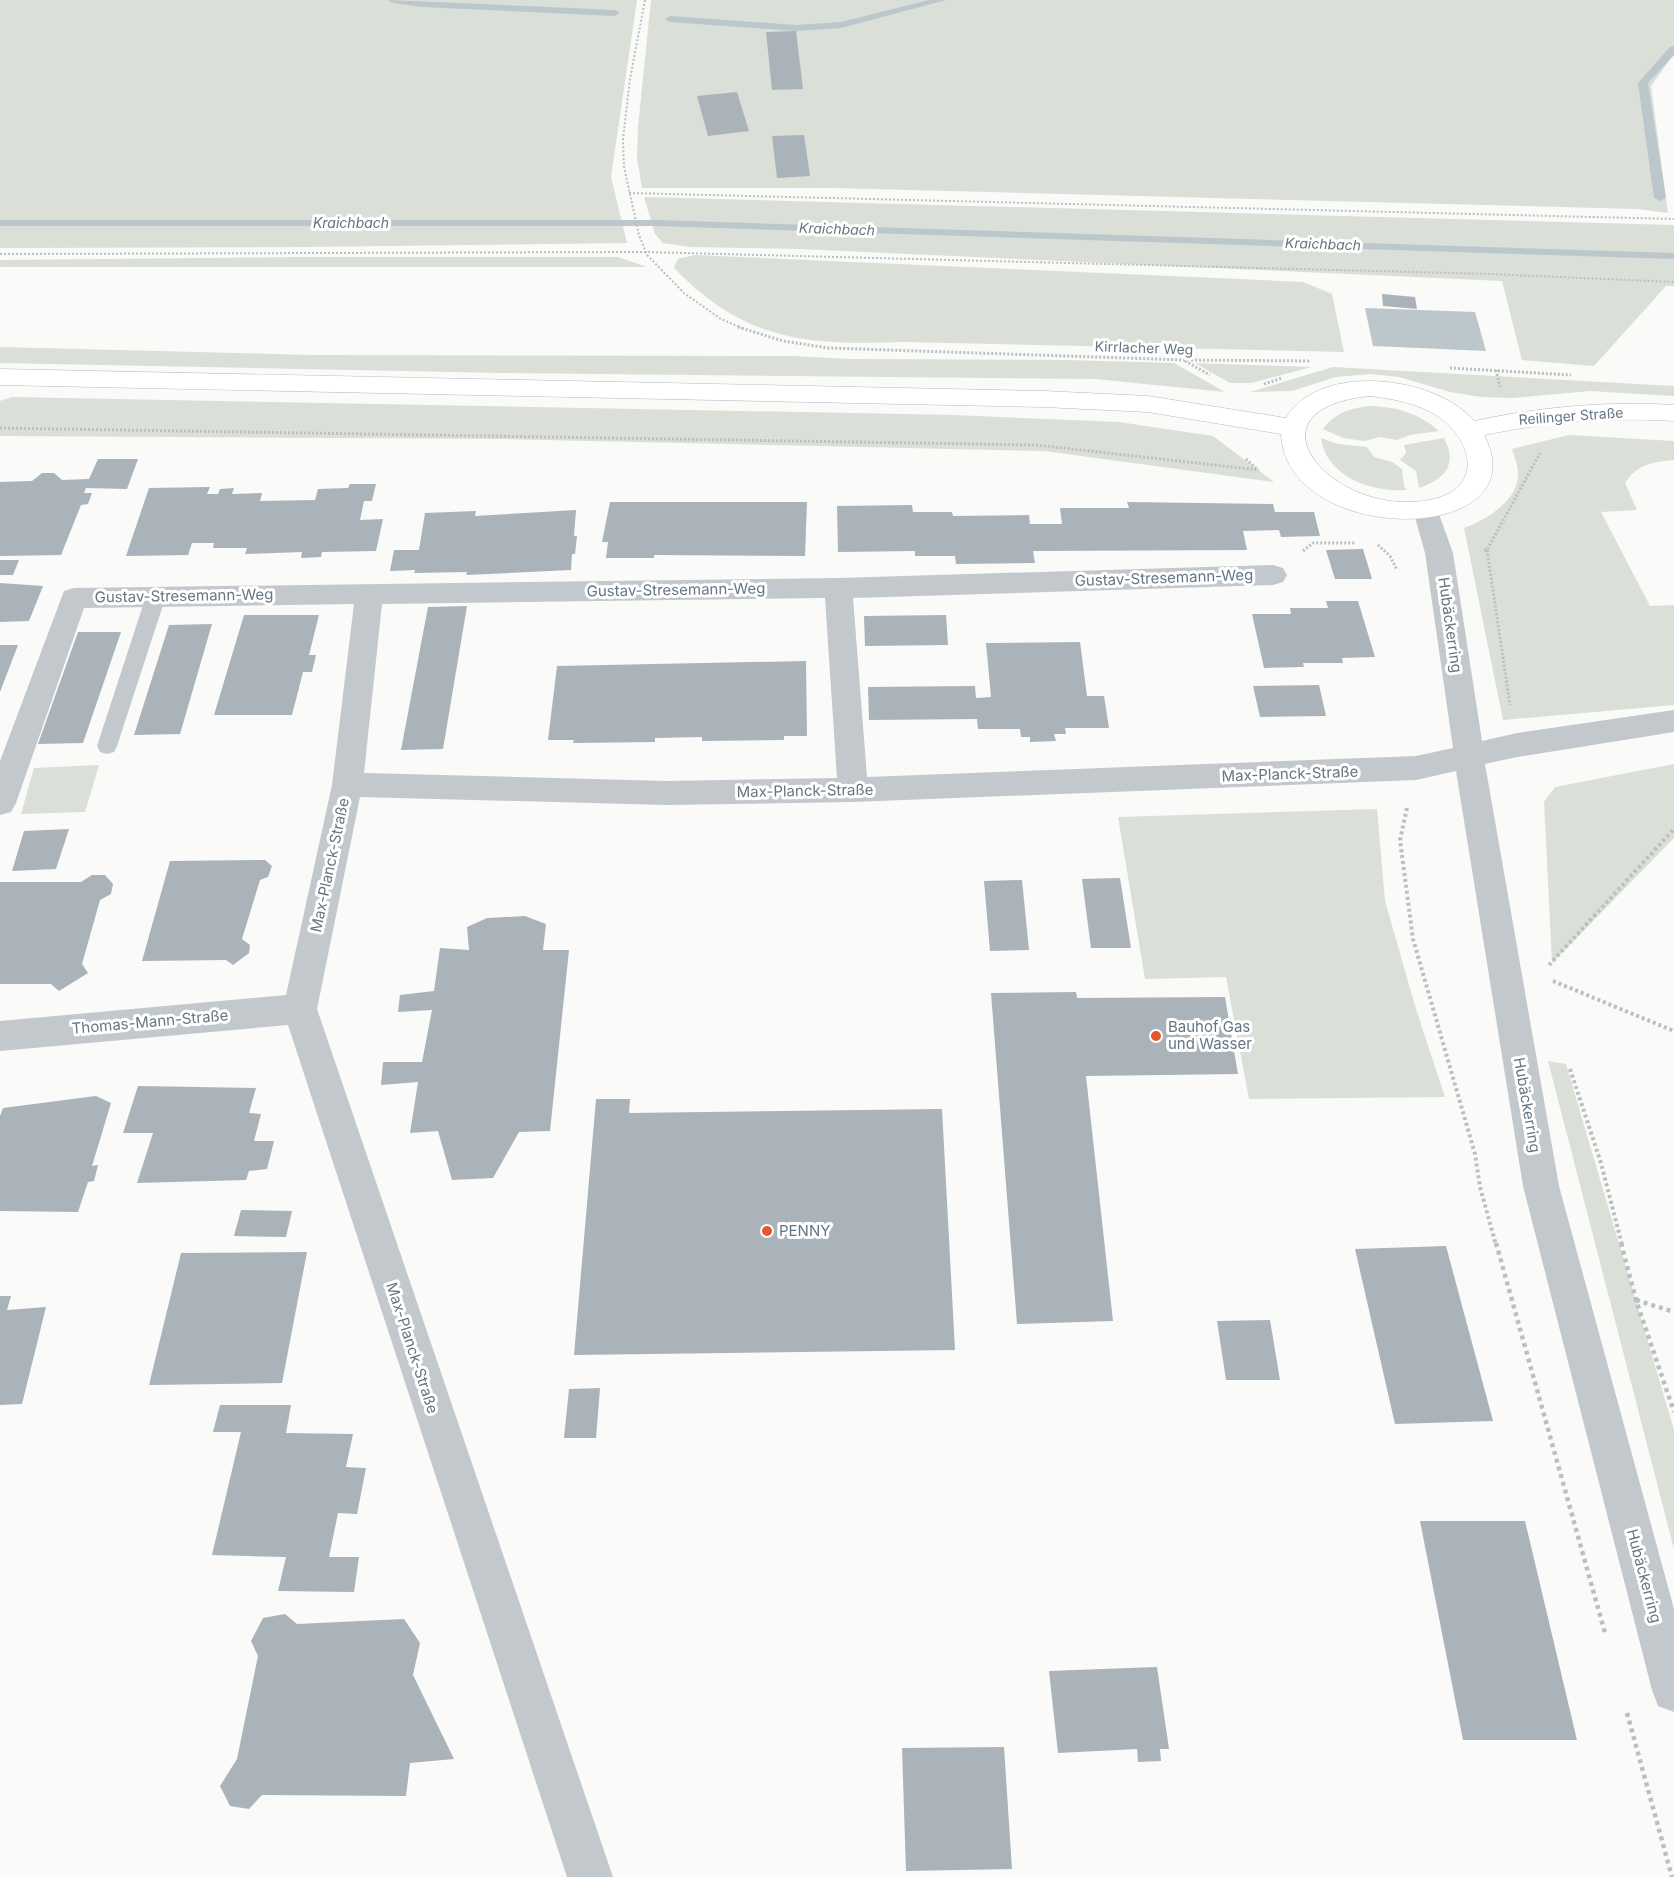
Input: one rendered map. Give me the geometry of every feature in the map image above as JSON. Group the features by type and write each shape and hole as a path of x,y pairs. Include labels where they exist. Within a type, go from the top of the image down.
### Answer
{"main road":[{"path":"0,377 1044,399 1148,404 1293,428"},
{"path":"1370,388 1415,396 1436,404 1469,430 1481,454 1478,479 1458,499 1444,506 1401,512 1374,508 1348,500 1326,488 1308,474 1297,457 1293,442 1293,428 1300,414 1312,403 1328,395 1370,388"},
{"name":"Reilinger Straße","path":"1469,430 1520,418 1583,412 1674,413"}],"street":[{"name":"Hubäckerring","path":"1426,510 1439,553 1469,757 1541,1186 1674,1690"},
{"name":"Gustav-Stresemann-Weg","path":"0,803 74,598 838,588 1273,575"},
{"path":"838,588 854,790"},
{"path":"347,785 369,593"},
{"name":"Max-Planck-Straße","path":"590,1877 300,1009 347,785 668,793 854,790 1416,768 1517,745 1674,721"},
{"name":"Thomas-Mann-Straße","path":"0,1036 300,1009"}],"lane":[{"path":"107,746 156,596"}],"path":[{"path":"645,0 628,93 623,159 629,193 645,252"},
{"path":"629,193 1674,219"},
{"path":"0,254 645,252 1490,274 1674,282"},
{"name":"Kirrlacher Weg","path":"645,252 678,288 713,314 750,334 805,346 1185,360 1312,361"},
{"path":"1450,368 1579,376"},
{"path":"0,428 1036,445 1259,470"},
{"path":"1273,575 1313,543 1366,543"},
{"path":"1487,549 1517,745"},
{"path":"1416,768 1400,840 1413,939 1475,1154 1480,1187 1608,1644"},
{"path":"1548,967 1674,829"},
{"path":"1550,980 1674,1031"},
{"path":"1569,1064 1601,1163 1636,1300 1674,1412"},
{"path":"1636,1300 1674,1312"},
{"path":"1624,1701 1672,1877"}],"shaded area":[{"path":"0,0 637,0 611,177 627,243 0,248"},
{"path":"651,0 1674,0 1674,54 1651,86 1668,213 1637,209 833,188 642,188 637,158 638,127"},
{"path":"644,197 1674,225 1674,286 1666,286 1594,366 1522,360 1502,281 799,249 690,247 663,243 655,234"},
{"path":"695,255 1303,282 1332,294 1344,352 869,343 807,339 779,334 753,325 701,293 674,268 678,259"},
{"path":"618,257 647,267 0,267 0,260"},
{"path":"1365,308 1475,312 1486,351 1373,346"},
{"path":"0,347 311,355 793,356 849,359 1174,363 1225,392 1095,379 502,373 0,363"},
{"path":"1195,363 1312,367 1251,383 1230,383"},
{"path":"1333,367 1674,386 1674,396 1590,391 1513,398 1481,397 1450,392 1399,377 1370,374 1336,377 1292,391 1250,392"},
{"path":"12,397 953,415 1119,422 1213,436 1274,482 1044,451 497,439 0,436 0,401"},
{"path":"1370,406 1407,412 1439,431 1410,435 1397,440 1380,437 1365,441 1343,438 1323,429 1344,412"},
{"path":"1569,435 1674,441 1674,460 1646,465 1635,472 1625,483 1637,510 1601,512 1650,606 1674,605 1674,705 1503,720 1464,528 1500,508 1514,491 1518,472 1512,449"},
{"path":"1321,438 1338,444 1367,447 1374,457 1392,462 1402,469 1404,486 1407,490 1380,489 1353,480 1332,463 1325,452"},
{"path":"1444,438 1450,456 1446,470 1436,480 1419,488 1416,471 1400,460 1406,453 1404,445"},
{"path":"1674,764 1674,838 1552,963 1544,802 1555,787"},
{"path":"99,765 85,812 21,814 34,768"},
{"path":"1377,809 1385,901 1415,1006 1445,1097 1249,1099 1226,977 1145,979 1118,817"},
{"path":"1548,1061 1566,1064 1674,1430 1674,1549"}],"building":[{"path":"796,31 803,89 772,90 766,32"},
{"path":"737,92 749,131 708,136 697,96"},
{"path":"804,135 810,176 777,178 772,136"},
{"path":"1382,294 1415,297 1417,309 1383,306"},
{"path":"98,459 138,459 127,489 86,488 84,493 92,493 88,504 81,505 61,555 0,556 0,482 32,481 42,473 54,473 62,480 89,479"},
{"path":"350,484 376,484 372,501 364,501 360,520 383,519 376,551 322,552 321,557 301,558 302,552 245,554 247,548 213,548 214,543 192,543 188,555 126,556 149,488 210,487 207,494 218,494 220,489 234,488 232,494 262,493 260,501 315,500 318,489 348,488"},
{"path":"610,502 807,502 805,556 654,555 654,558 606,558 608,542 602,542"},
{"path":"1127,502 1273,504 1275,512 1314,512 1320,536 1281,537 1279,530 1243,531 1247,550 1033,551 1035,563 956,564 955,556 915,556 915,551 838,552 837,506 912,505 913,512 952,512 953,516 1029,515 1030,524 1062,524 1060,508 1129,508"},
{"path":"576,510 574,536 577,536 571,570 466,575 467,572 390,571 394,550 419,550 425,513 476,511 475,516"},
{"path":"1363,549 1372,579 1335,579 1326,550"},
{"path":"0,560 19,560 13,575 0,575"},
{"path":"0,583 43,586 29,621 0,622"},
{"path":"1326,601 1358,601 1375,657 1342,658 1343,663 1303,663 1304,667 1264,668 1252,614 1291,614 1290,608 1328,608"},
{"path":"467,606 443,749 401,750 428,607"},
{"path":"244,615 319,615 309,655 316,655 312,672 303,672 292,715 214,715"},
{"path":"946,615 948,645 865,646 864,616"},
{"path":"212,624 180,734 134,735 169,625"},
{"path":"78,632 121,632 83,743 38,744"},
{"path":"1080,642 1087,696 1104,696 1109,728 1065,728 1066,734 1054,734 1056,741 1030,742 1030,737 1021,737 1020,729 978,729 977,719 869,720 868,687 975,686 976,698 991,697 986,643"},
{"path":"0,645 18,645 0,692"},
{"path":"806,661 807,736 784,736 784,740 702,741 702,737 655,738 655,742 573,743 574,740 548,740 557,666"},
{"path":"1319,685 1326,716 1260,717 1253,686"},
{"path":"69,829 56,869 12,871 24,831"},
{"path":"265,860 272,866 268,877 260,880 242,939 250,945 249,953 233,965 226,960 142,961 170,861"},
{"path":"92,875 105,875 113,884 111,894 100,900 82,964 88,973 59,991 51,984 0,984 0,882 81,882"},
{"path":"1120,878 1131,948 1091,948 1082,879"},
{"path":"1022,880 1029,950 990,951 984,881"},
{"path":"525,916 546,924 543,950 569,950 550,1131 519,1132 493,1178 452,1180 438,1131 410,1133 418,1082 381,1085 383,1062 422,1062 432,1010 398,1012 400,995 434,991 440,948 469,950 467,927 487,918"},
{"path":"1076,992 1077,998 1225,997 1238,1074 1086,1076 1113,1321 1017,1324 991,993"},
{"path":"138,1086 256,1088 249,1113 261,1114 254,1141 274,1141 267,1169 249,1171 246,1180 137,1183 153,1133 123,1133"},
{"path":"96,1096 111,1103 92,1166 98,1165 94,1181 88,1182 78,1212 0,1211 0,1116 3,1108"},
{"name":"PENNY","path":"596,1099 630,1099 629,1113 942,1109 955,1350 574,1355"},
{"path":"241,1210 292,1211 286,1237 234,1236"},
{"path":"1446,1246 1493,1421 1395,1424 1355,1249"},
{"path":"307,1252 282,1383 149,1385 181,1253"},
{"path":"0,1296 11,1296 7,1310 46,1307 22,1404 0,1405"},
{"path":"1270,1320 1280,1380 1226,1380 1217,1321"},
{"path":"600,1388 596,1438 564,1438 569,1389"},
{"path":"220,1405 291,1405 286,1433 353,1434 346,1467 366,1468 357,1514 338,1513 329,1557 359,1557 354,1592 278,1591 286,1557 212,1555 241,1432 213,1432"},
{"path":"1420,1521 1525,1521 1577,1740 1463,1740"},
{"path":"285,1614 297,1624 404,1619 420,1643 413,1675 454,1759 410,1763 406,1796 262,1795 249,1809 230,1806 220,1786 237,1759 258,1656 251,1641 263,1618"},
{"path":"1157,1667 1169,1749 1160,1749 1161,1761 1138,1762 1137,1749 1058,1753 1049,1671"},
{"path":"1004,1747 1012,1869 906,1871 902,1748"}],"waterway":[{"path":"393,0 423,4 615,13"},
{"path":"670,19 796,28 841,25 941,0"},
{"path":"1660,198 1643,83 1674,49"},
{"name":"Kraichbach","path":"0,223 657,223 1674,256"}],"place":[{"name":"Bauhof Gas und Wasser","path":"1156,1036"},
{"name":"PENNY","path":"767,1231"}]}
